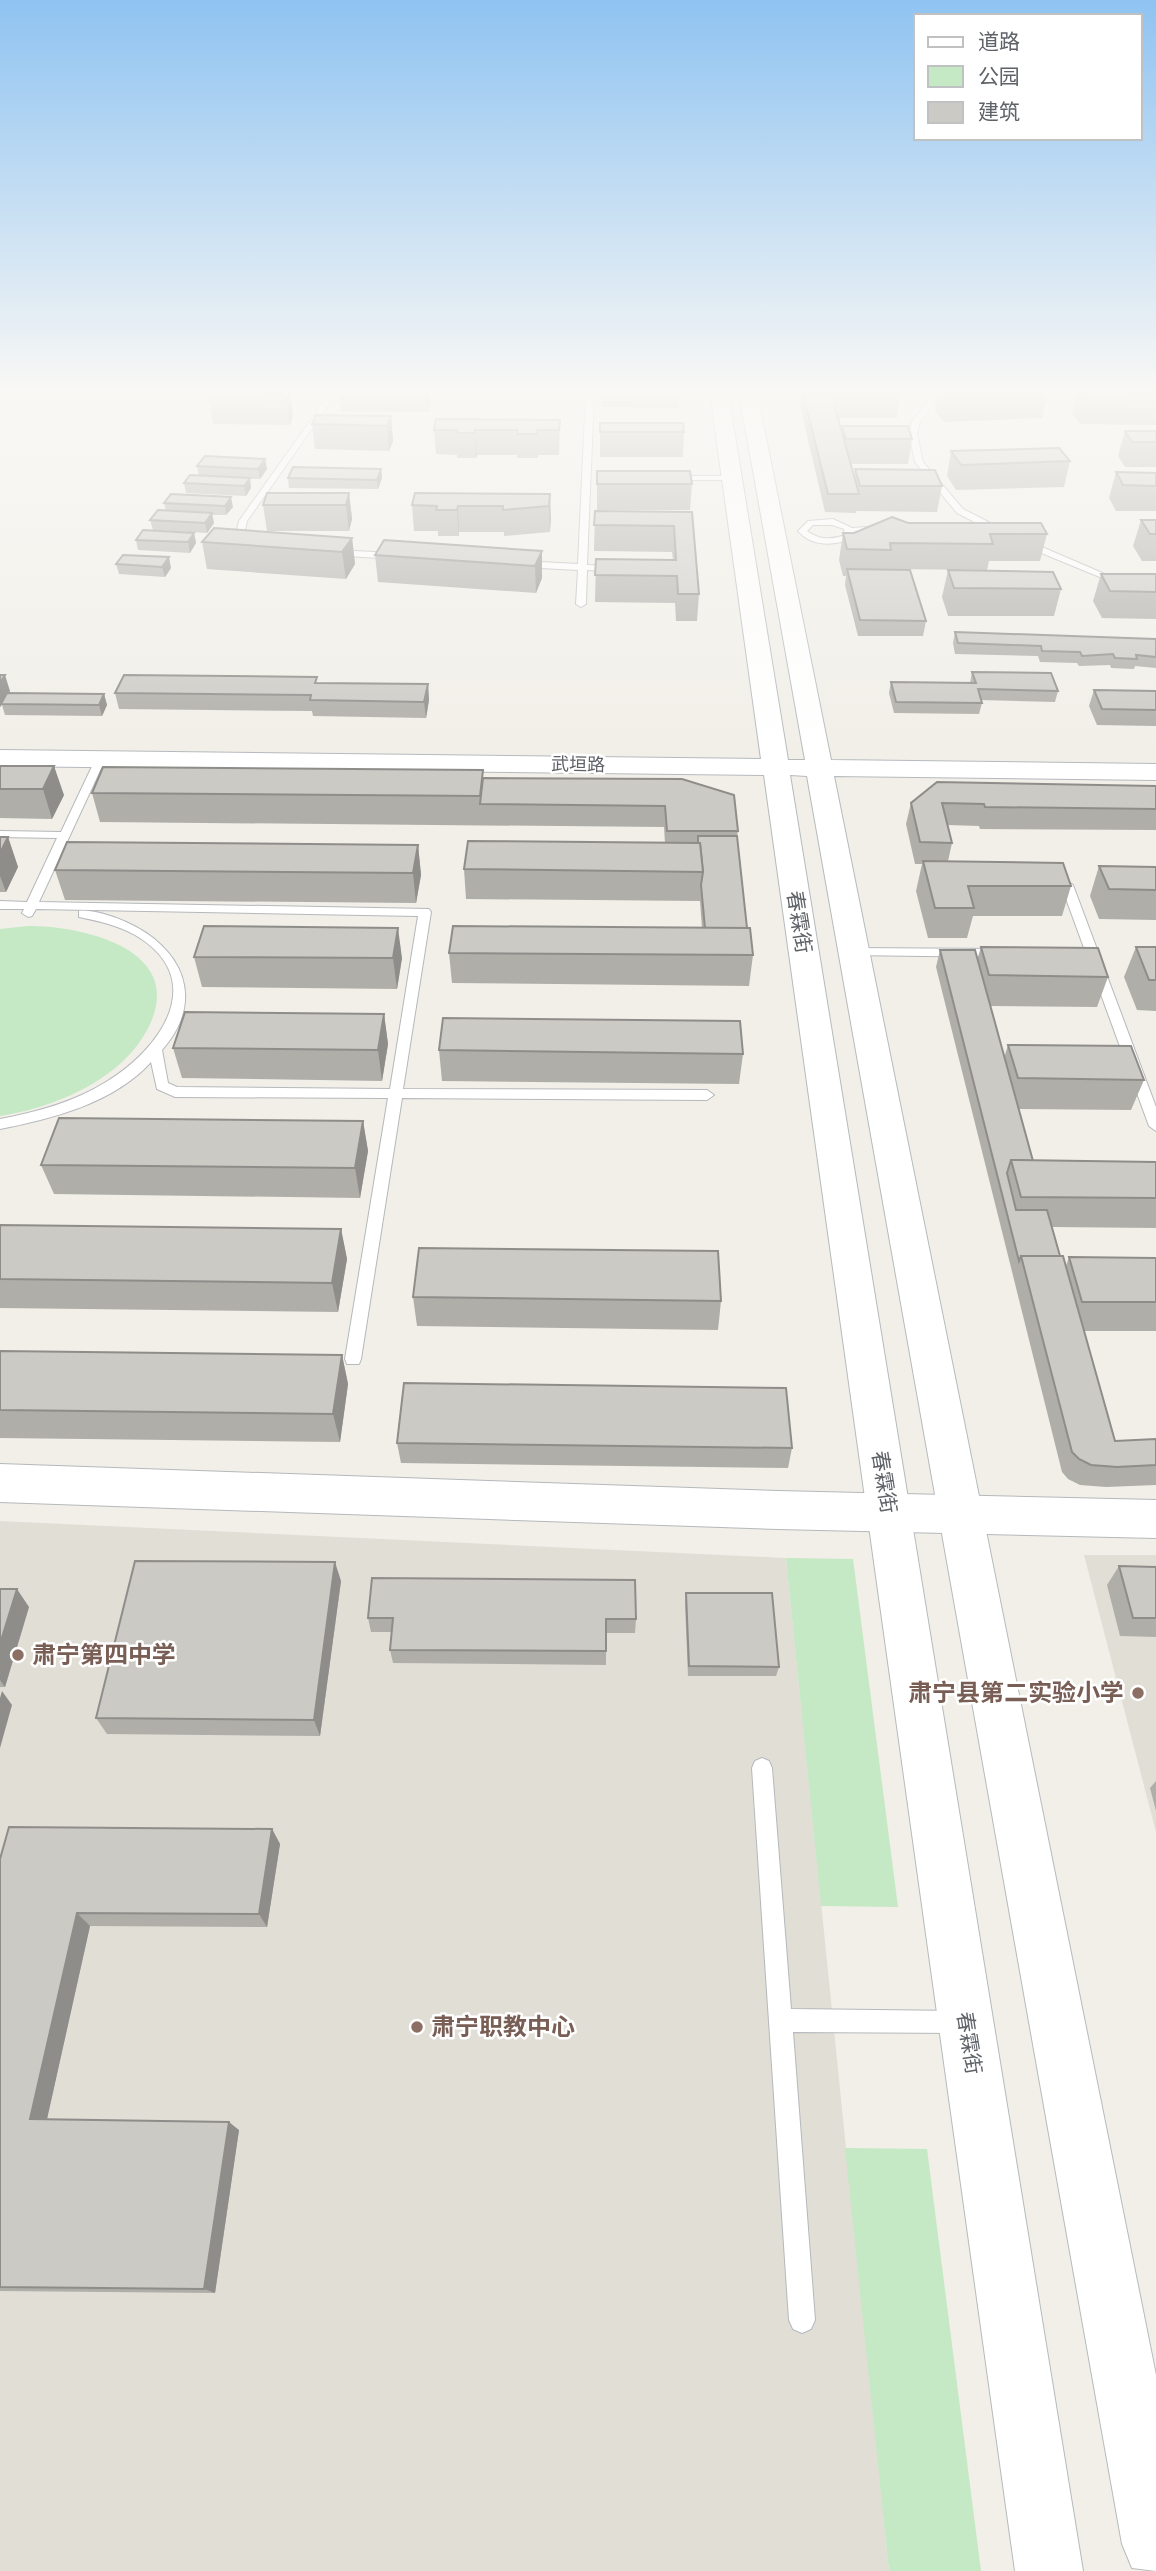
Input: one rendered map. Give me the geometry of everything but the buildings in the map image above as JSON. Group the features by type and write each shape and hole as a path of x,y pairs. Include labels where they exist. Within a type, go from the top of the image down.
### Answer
{"main road":[{"name":"春霖街","path":"737,513 1049,2571"},
{"path":"783,513 788,531 818,761 1156,2544"},
{"name":"武垣路","path":"0,744 818,761 1156,772"},
{"name":"武垣路","path":"0,758 775,760"},
{"name":"武垣路","path":"818,761 1156,758"},
{"path":"0,1483 1156,1519"}],"lane":[{"path":"249,513 241,530 244,536 264,546"},
{"path":"581,604 584,513"},
{"path":"964,513 1057,558 1110,578"},
{"path":"788,531 811,523 825,522 840,524 850,531 891,528"},
{"path":"958,526 986,525"},
{"path":"788,531 815,540 832,541 846,538 850,531"},
{"path":"321,552 403,557"},
{"path":"513,563 620,569"},
{"path":"29,909 100,760"},
{"path":"0,834 64,835"},
{"path":"1067,884 1086,953 1156,1126"},
{"path":"0,905 109,919 129,926 160,946 177,971 180,1000 169,1031 155,1050 125,1077 76,1104 48,1114 0,1124"},
{"path":"0,916 29,909 425,912 353,1359"},
{"path":"854,952 1013,953"},
{"path":"155,1050 162,1086 175,1092 707,1095"},
{"path":"762,1768 802,2319"},
{"path":"780,2020 966,2022"}],"shaded area":[{"name":"肃宁职教中心","path":"0,1521 786,1558 889,2571 0,2571"},
{"name":"肃宁县第二实验小学","path":"1084,1555 1156,1555 1156,1832"}],"green space":[{"path":"28,926 79,932 105,939 128,950 146,965 156,984 155,1008 143,1037 116,1068 80,1091 60,1100 0,1116 0,929"},
{"path":"786,1558 853,1559 898,1907 821,1906"},
{"path":"845,2148 927,2149 981,2571 889,2571"}],"place":[{"name":"肃宁第四中学","path":"18,1655"},
{"name":"肃宁县第二实验小学","path":"1138,1693"},
{"name":"肃宁职教中心","path":"417,2027"}]}
